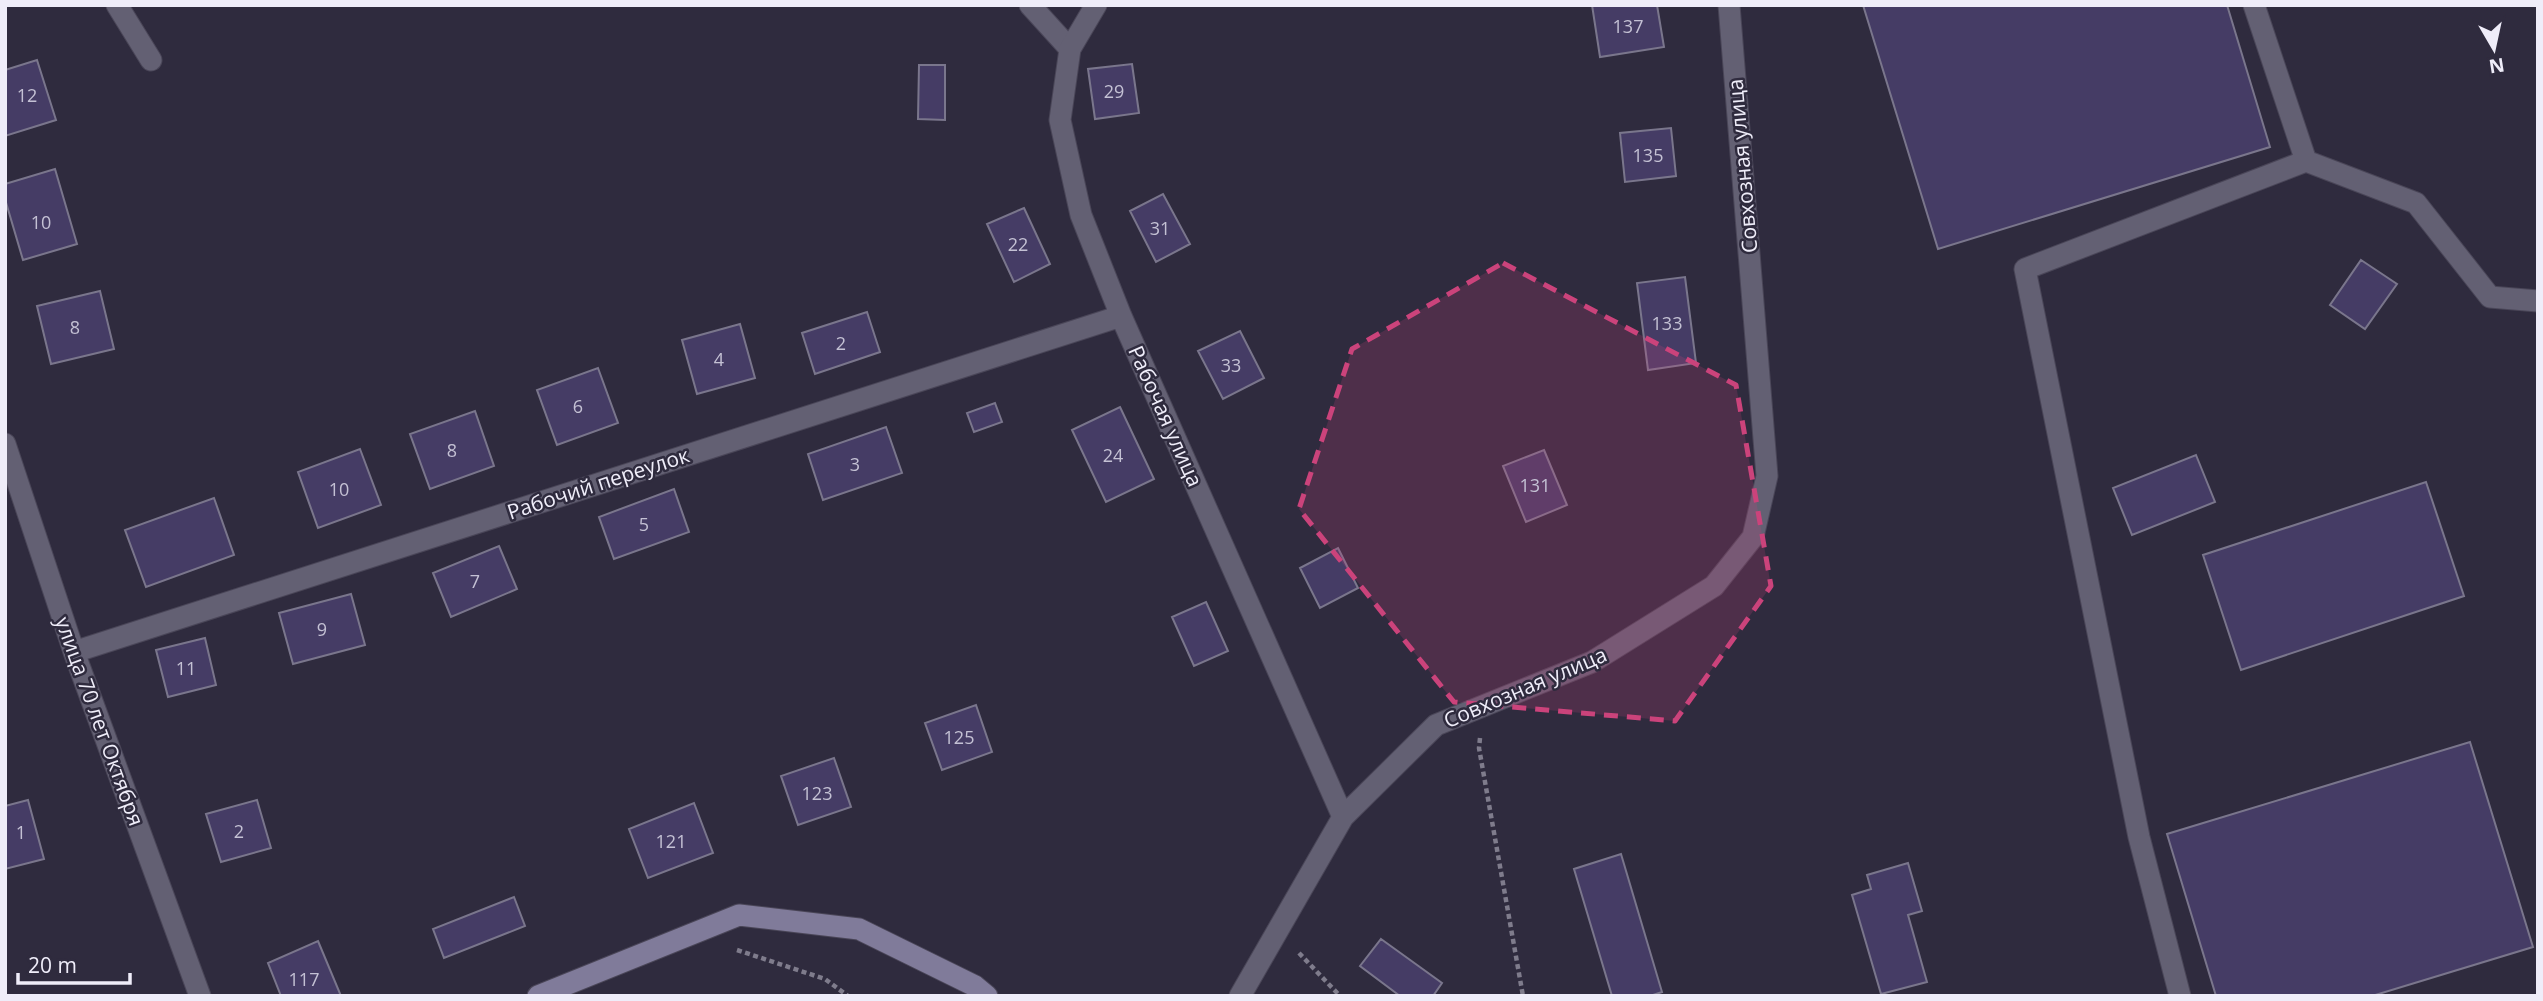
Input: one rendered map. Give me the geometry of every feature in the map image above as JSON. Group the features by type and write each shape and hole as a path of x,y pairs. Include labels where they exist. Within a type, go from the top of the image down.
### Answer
{"street":[{"path":"117,5 151,60"},
{"path":"1030,5 1070,49"},
{"name":"Рабочая улица","path":"1096,5 1070,49 1060,120 1081,215 1121,316 1343,817"},
{"name":"Совхозная улица","path":"1240,996 1343,817 1436,725 1592,662 1714,586 1753,537 1767,476 1730,5"},
{"path":"2254,5 2305,161"},
{"path":"2180,996 2139,836 2025,269 2305,161 2416,203 2490,297 2538,301"},
{"name":"Рабочий переулок","path":"74,652 1121,316"},
{"name":"улица 70 лет Октября","path":"5,444 74,652 200,996"},
{"path":"538,996 739,915 859,929 975,986 987,996"}],"path":[{"path":"1483,706 1479,748 1523,996"},
{"path":"1277,929 1340,996"},
{"path":"729,952 741,949 813,975 848,996"}],"highlighted area":[{"path":"1503,263 1736,385 1771,586 1675,721 1454,702 1299,509 1352,349"}],"building":[{"path":"1592,5 1657,5 1664,47 1600,57"},
{"path":"1863,5 2227,5 2270,147 1938,249"},
{"path":"37,60 56,120 5,136 5,70"},
{"path":"1132,64 1139,113 1095,119 1088,69"},
{"path":"919,65 945,65 945,120 918,119"},
{"path":"1671,128 1676,176 1625,182 1620,133"},
{"path":"55,169 77,244 23,260 5,199 5,184"},
{"path":"1163,194 1190,244 1156,262 1130,211"},
{"path":"1024,208 1050,264 1014,282 987,224"},
{"path":"2361,260 2397,284 2365,329 2330,305"},
{"path":"1685,277 1696,363 1648,370 1637,283"},
{"path":"100,291 114,349 51,364 37,306"},
{"path":"867,312 880,352 815,374 802,333"},
{"path":"740,324 755,378 697,394 682,340"},
{"path":"1240,331 1264,378 1223,399 1198,351"},
{"path":"598,368 618,423 557,445 537,390"},
{"path":"995,403 1002,422 974,432 967,413"},
{"path":"1120,407 1154,479 1106,502 1072,430"},
{"path":"475,411 494,466 430,489 410,434"},
{"path":"886,427 902,473 823,500 808,454"},
{"path":"360,449 381,505 318,528 298,472"},
{"path":"1544,450 1567,505 1526,522 1503,466"},
{"path":"2196,455 2215,502 2132,535 2113,488"},
{"path":"2426,482 2464,596 2241,670 2203,555"},
{"path":"674,489 689,532 614,559 599,517"},
{"path":"214,498 234,555 146,587 125,530"},
{"path":"499,546 517,589 451,617 433,573"},
{"path":"1338,548 1358,588 1320,608 1300,568"},
{"path":"351,594 365,645 293,664 279,613"},
{"path":"1206,602 1228,651 1194,666 1172,617"},
{"path":"205,638 216,685 168,697 156,650"},
{"path":"976,705 992,752 942,770 925,723"},
{"path":"2470,742 2533,947 2372,996 2216,996 2167,834"},
{"path":"834,758 851,807 798,825 781,776"},
{"path":"28,800 44,859 5,869 5,806"},
{"path":"257,800 271,848 221,862 206,814"},
{"path":"694,803 713,853 648,878 629,829"},
{"path":"1621,854 1662,992 1650,996 1612,996 1574,869"},
{"path":"1908,863 1922,911 1908,915 1927,982 1881,994 1852,895 1871,889 1867,875"},
{"path":"514,897 525,926 444,958 433,929"},
{"path":"1381,939 1442,983 1433,996 1400,996 1360,966"},
{"path":"318,941 341,996 281,996 268,963"}]}
